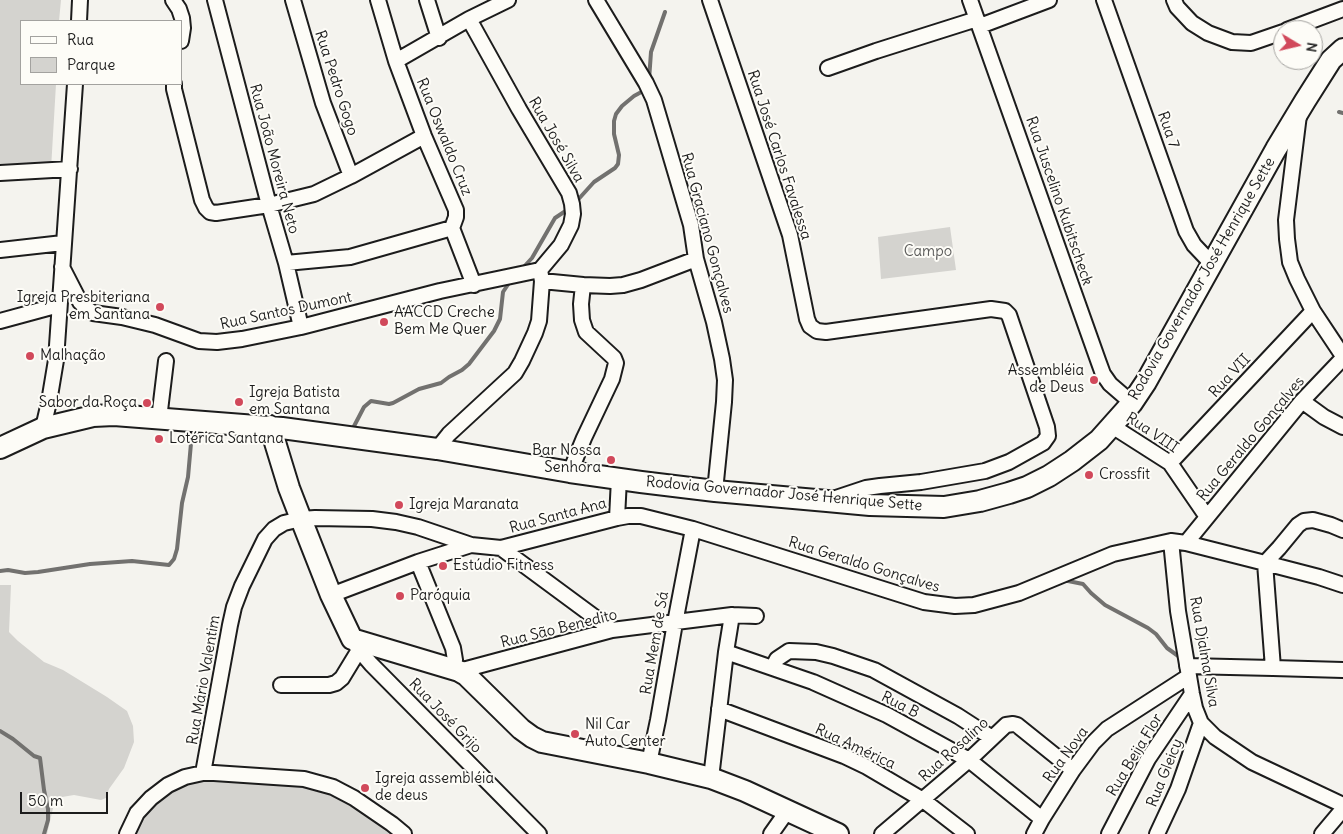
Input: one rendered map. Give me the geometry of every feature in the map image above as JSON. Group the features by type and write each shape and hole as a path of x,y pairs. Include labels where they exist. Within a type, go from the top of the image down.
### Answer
{"main road":[{"name":"Rodovia Governador José Henrique Sette","path":"0,448 43,428 104,415 270,426 437,449 560,476 617,483 909,506 944,506 980,501 1009,493 1027,487 1049,476 1085,452 1099,440 1132,403 1146,382 1276,149 1332,60 1343,49"},
{"path":"270,426 289,488 301,519 331,595 356,645 456,670 466,675 521,729 542,742 649,763 711,778 745,791 838,834"}],"street":[{"path":"79,20 80,0"},
{"path":"173,0 179,8 182,18 184,28 182,36"},
{"name":"Rua João Moreira Neto","path":"215,0 286,263 300,327"},
{"name":"Rua Pedro Gogo","path":"293,0 323,103 351,176"},
{"name":"Rua Oswaldo Cruz","path":"378,0 396,61 424,136 456,210 456,218 452,228 474,285"},
{"path":"427,0 439,38"},
{"path":"396,61 439,38 469,19 508,0"},
{"name":"Rua Graciano Gonçalves","path":"596,0 646,82 654,100 691,226 696,259 714,322 725,380 715,491"},
{"name":"Rua José Carlos Favalessa","path":"710,0 790,235 810,326 817,331 826,332 991,309 1005,311 1009,315 1047,426 1048,436 1043,443 1009,462 985,471 921,482 866,488 827,501"},
{"name":"Rua Juscelino Kubitscheck","path":"970,0 1101,368 1110,384 1132,403"},
{"path":"828,68 876,51 1049,0"},
{"name":"Rua 7","path":"1104,0 1186,231 1194,245 1212,264"},
{"path":"1174,0 1177,7 1192,23 1208,33 1232,42 1251,43 1273,35"},
{"path":"1314,20 1343,9"},
{"name":"Rua José Silva","path":"469,19 518,108 569,193 573,214 570,225 561,245 541,275"},
{"path":"43,428 56,360 75,85"},
{"path":"174,85 202,200 210,212 216,213 269,204 314,194 424,136"},
{"path":"1300,109 1286,220 1290,262 1313,311 1343,357"},
{"path":"0,173 70,169"},
{"path":"286,263 350,257 452,228"},
{"path":"0,250 63,243"},
{"name":"Rua Santos Dumont","path":"62,267 80,302 93,313 122,317 199,341 217,342 300,327 440,291 541,275 583,285 623,285 642,280 696,259"},
{"path":"437,449 450,434 515,373 539,322 541,275"},
{"path":"560,476 584,438 612,379 616,364 614,358 586,332 582,320 583,285"},
{"path":"0,321 60,305"},
{"name":"Rua VII","path":"1170,463 1313,311"},
{"name":"Rua Geraldo Gonçalves","path":"1186,543 1302,401 1343,357"},
{"path":"159,419 166,361"},
{"path":"1302,401 1324,417 1343,427"},
{"name":"Rua VIII","path":"1112,426 1170,463 1207,517"},
{"name":"Rua Santa Ana","path":"301,519 372,519 396,522 418,526 471,545 501,548 617,518 617,483"},
{"name":"Rua Geraldo Gonçalves","path":"617,518 641,516 693,529 924,602 955,606 974,605 1019,593 1113,554 1171,541 1265,563 1343,585"},
{"name":"Rua Mário Valentim","path":"203,773 230,625 242,586 265,539 274,529 284,523 301,519"},
{"path":"1273,668 1265,563 1298,525 1304,521 1312,520 1343,530"},
{"name":"Rua Mem de Sá","path":"649,763 693,529"},
{"name":"Rua Djalma Silva","path":"1171,541 1178,611 1192,694 1201,723 1215,737 1252,762 1343,805"},
{"name":"Rua Santa Ana","path":"331,595 418,562 471,545"},
{"path":"501,548 612,630"},
{"path":"418,562 453,648 456,670"},
{"path":"711,778 732,615"},
{"name":"Rua São Benedito","path":"456,670 612,630 732,615 756,616"},
{"path":"281,685 330,685 336,683 342,678 356,645"},
{"name":"Rua José Grijo","path":"356,645 539,834"},
{"path":"773,667 777,659 789,651 816,652 833,656 874,670 958,716 992,738"},
{"name":"Rua B","path":"726,652 813,682 887,715 969,760 1042,819"},
{"path":"1188,671 1273,668 1343,670"},
{"name":"Rua Nova","path":"1034,834 1073,770 1093,743 1107,729 1188,671"},
{"name":"Rua Beija Flor","path":"1109,834 1148,759 1192,694"},
{"name":"Rua América","path":"719,709 844,756 867,767 923,800 967,834"},
{"name":"Rua Gleicy","path":"1156,834 1178,789 1201,723"},
{"name":"Rua Rosalino","path":"882,834 969,760 1006,725 1017,725 1073,770"},
{"path":"127,834 137,813 151,798 168,785 186,777 203,773 304,779 333,787 354,798 404,834"},
{"path":"770,834 788,810"},
{"path":"1322,834 1343,810"}],"green space":[{"path":"0,0 61,0 59,20 20,20 20,85 56,85 51,169 0,166"},
{"name":"Campo","path":"950,227 956,270 881,279 878,237"},
{"path":"0,585 11,585 9,632 44,662 63,670 127,711 133,726 134,742 124,768 109,789 106,798 101,800 74,795 62,797 54,804 47,834 0,834"},
{"path":"242,777 285,782 356,803 396,834 136,834 146,811 159,799 180,785 193,780 215,781"}],"waterway":[{"path":"649,80 651,52 665,12"},
{"path":"575,203 594,182 618,164 619,155 614,134 616,114 634,96 645,90"},
{"path":"1339,112 1343,113"},
{"path":"521,270 532,258 555,218 570,208"},
{"path":"351,432 364,407 371,401 393,403 419,389 441,383 469,364 494,331 500,319 503,292 511,280"},
{"path":"0,571 8,570 25,573 90,564 132,561 169,565 174,559 177,549 182,503 188,477 192,432 211,432"},
{"path":"1063,580 1083,584 1105,605 1156,634 1167,648 1181,658"},
{"path":"1330,663 1343,663"},
{"path":"0,731 34,756 40,758 48,809 48,820 44,834"}],"place":[{"name":"Igreja Presbiteriana em Santana","path":"160,307"},
{"name":"AACCD Creche Bem Me Quer","path":"384,322"},
{"name":"Malhação","path":"30,356"},
{"name":"Assembléia de Deus","path":"1094,380"},
{"name":"Igreja Batista em Santana","path":"239,402"},
{"name":"Sabor da Roça","path":"147,403"},
{"name":"Lotérica Santana","path":"159,439"},
{"name":"Bar Nossa Senhora","path":"611,460"},
{"name":"Crossfit","path":"1089,475"},
{"name":"Igreja Maranata","path":"399,505"},
{"name":"Estúdio Fitness","path":"443,566"},
{"name":"Paróquia","path":"400,596"},
{"name":"Nil Car Auto Center","path":"575,734"},
{"name":"Igreja assembléia de deus","path":"365,788"}]}
